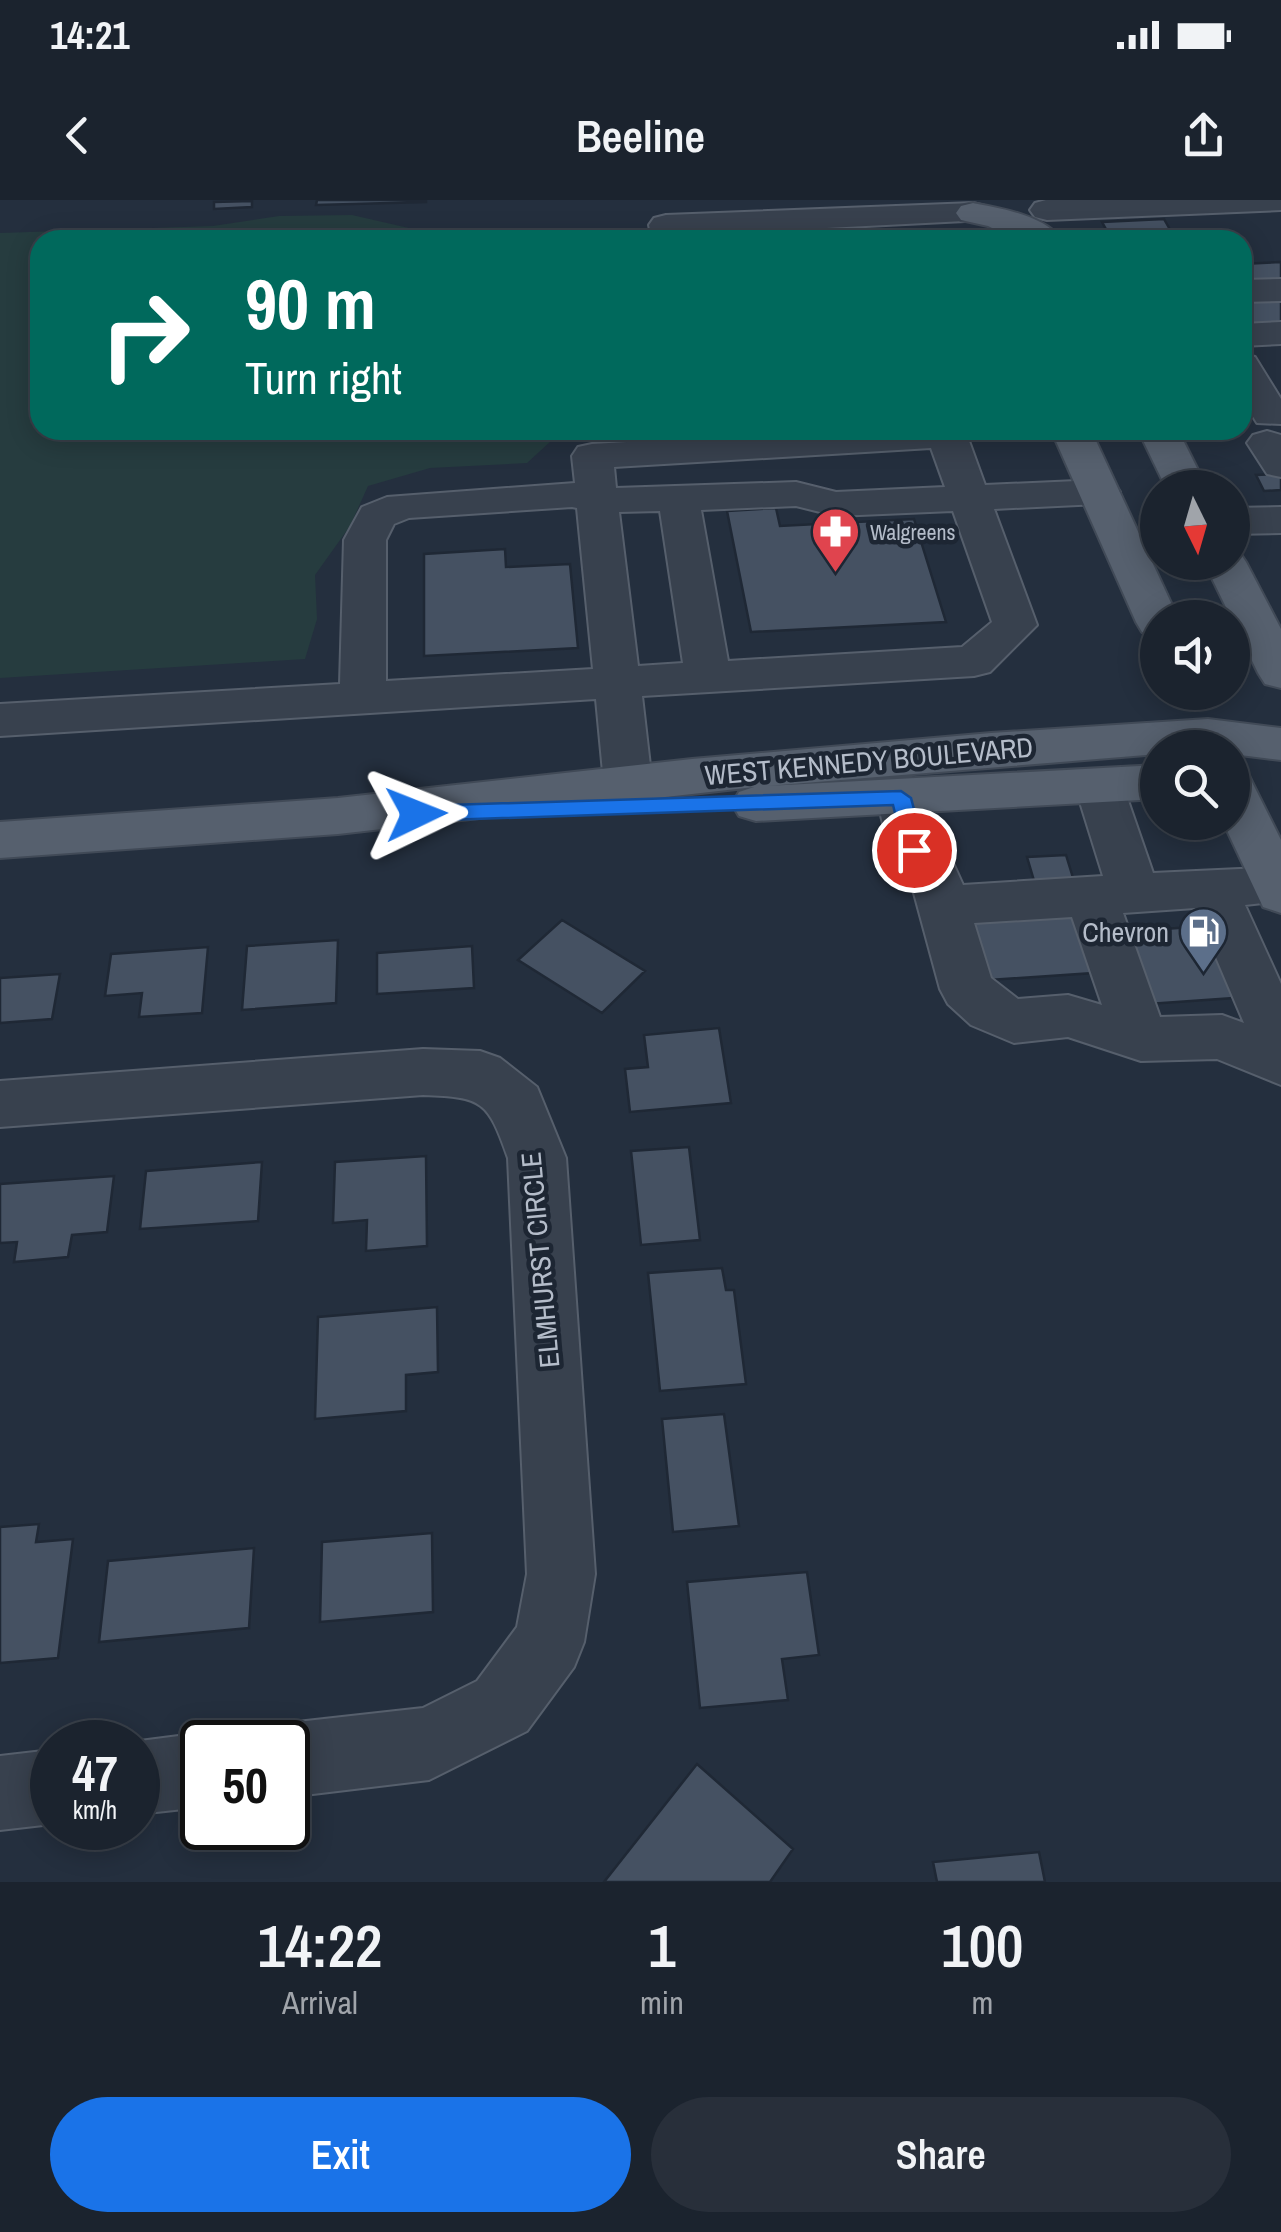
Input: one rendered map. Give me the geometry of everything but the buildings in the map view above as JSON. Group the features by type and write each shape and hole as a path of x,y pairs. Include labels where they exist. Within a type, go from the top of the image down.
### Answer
{"main road":[{"path":"975,218 1049,222"},
{"path":"1076,440 1148,600"},
{"path":"1163,440 1178,470"},
{"path":"1234,580 1281,673"},
{"name":"WEST KENNEDY BOULEVARD","path":"338,816 1204,725 1281,744"},
{"path":"1250,771 1281,762"},
{"name":"WEST KENNEDY BOULEVARD","path":"0,840 338,816 901,798 1140,783"},
{"path":"1250,827 1279,889"}],"street":[{"path":"1049,222 1280,200"},
{"path":"667,230 666,225 877,228 975,218"},
{"path":"1252,291 1281,290"},
{"path":"1252,334 1281,333"},
{"path":"1252,391 1268,432"},
{"path":"363,699 365,540 377,516 402,506 572,495 592,461 666,441 701,440"},
{"path":"0,720 974,661 1015,625 949,440"},
{"path":"592,461 678,497 796,494 836,504 1099,492"},
{"path":"592,461 628,783"},
{"path":"678,497 708,679"},
{"path":"1250,521 1281,520"},
{"path":"1098,786 1112,896 1141,1039"},
{"path":"901,798 914,850 935,876 967,988 990,1010 1014,1021 1068,1016 1141,1039 1222,1037 1281,1063"},
{"path":"944,906 1212,889 1279,889"},
{"path":"1212,889 1281,1044"},
{"name":"ELMHURST CIRCLE","path":"0,1104 423,1072 480,1074 518,1103 537,1158 561,1574 549,1642 502,1706 429,1744 310,1758"},
{"path":"0,1793 30,1790"}],"green space":[{"path":"352,215 417,230 91,230 213,226 279,216"},
{"path":"30,232 30,440 552,440 527,463 430,468 368,486 350,526 315,575 317,619 305,659 0,678 0,233"}],"place":[{"name":"Walgreens","path":"835,574"},
{"name":"Chevron","path":"1204,974"}],"route":[{"path":"416,814 901,798 914,850"}]}
